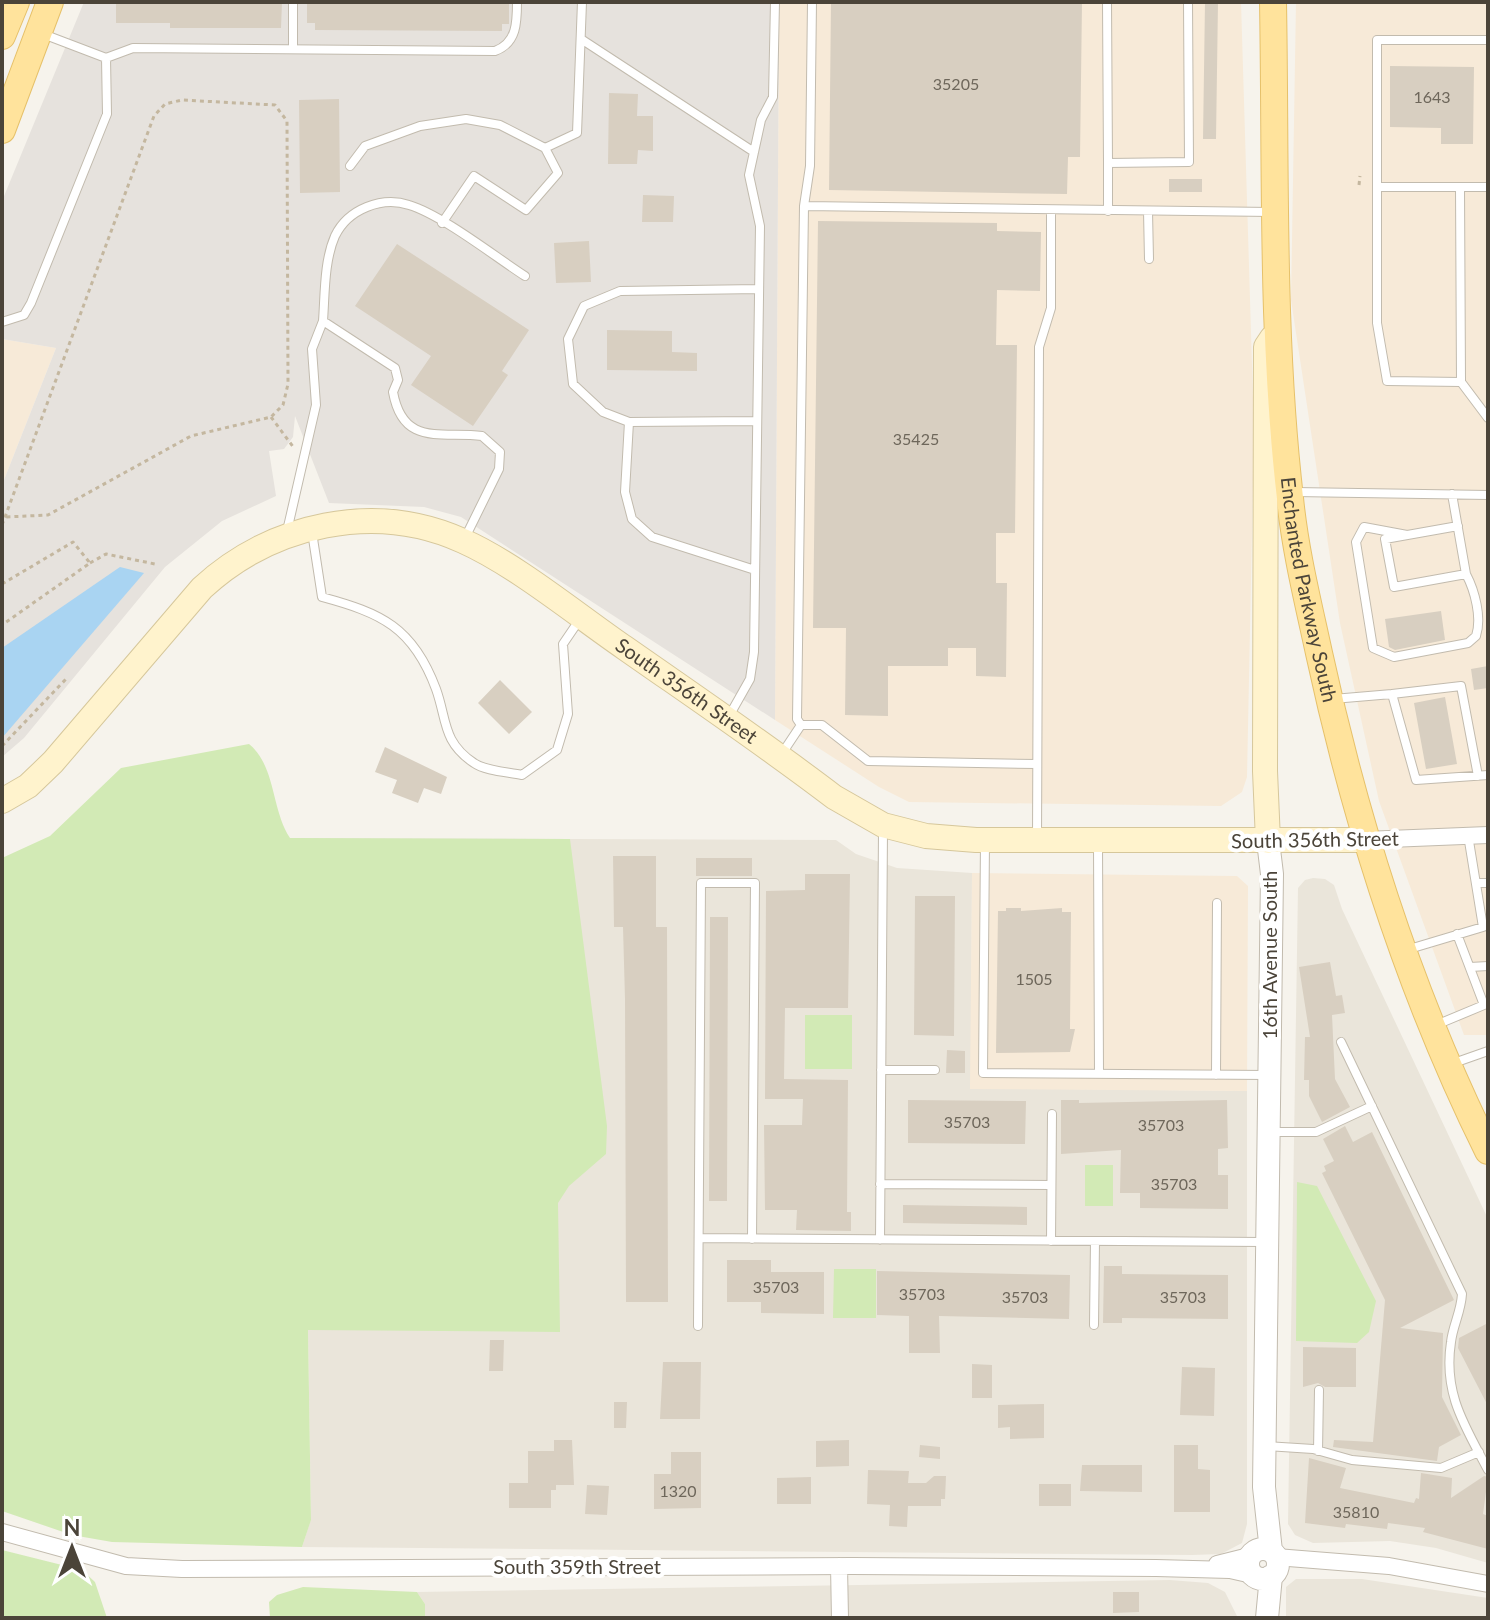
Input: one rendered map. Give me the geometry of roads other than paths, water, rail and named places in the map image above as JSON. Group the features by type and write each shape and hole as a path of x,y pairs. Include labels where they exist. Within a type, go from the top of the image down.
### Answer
{"main road":[{"path":"2,36 16,2"},
{"path":"2,130 50,2"},
{"name":"Enchanted Parkway South","path":"1273,2 1278,329 1289,492 1329,699 1364,840 1434,1026 1488,1151"},
{"name":"16th Avenue South","path":"1268,841 1265,771 1266,347 1278,329"},
{"name":"South 356th Street","path":"2,801 28,786 53,762 202,588 229,563 286,535 312,528 384,523 413,526 463,541 581,618 834,797 883,825 926,836 985,840 1364,840"}],"street":[{"name":"South 356th Street","path":"1364,840 1488,835"},
{"name":"16th Avenue South","path":"1267,1618 1264,1446 1272,874 1268,841"},
{"name":"South 359th Street","path":"2,1532 126,1566 182,1569 1156,1568 1338,1562 1417,1570 1488,1584"},
{"name":"16th Avenue South","path":"1260,1618 1264,1564"},
{"path":"839,1566 840,1618"}],"lane":[{"path":"293,2 293,49"},
{"path":"39,32 106,58 133,48 495,51 510,42 517,24 517,2"},
{"path":"545,148 577,133 582,2"},
{"path":"727,719 750,679 754,652 760,226 749,175 761,120 773,97 775,2"},
{"path":"801,725 797,719 804,206 810,166 812,2"},
{"path":"1107,2 1108,211"},
{"path":"1108,163 1189,162 1188,2"},
{"path":"581,39 754,152"},
{"path":"1461,382 1387,381 1377,323 1377,40 1488,40"},
{"path":"2,322 24,315 31,303 107,114 106,58"},
{"path":"350,166 365,146 420,126 466,119 500,125 545,148 558,173 526,210 474,176 442,223"},
{"path":"1377,187 1488,187"},
{"path":"1460,187 1461,382 1488,418"},
{"path":"286,535 316,405 312,349 323,321 329,254 336,234 349,218 368,206 389,202 410,205 525,276"},
{"path":"804,206 1276,212"},
{"path":"1037,839 1039,347 1051,308 1051,210"},
{"path":"1148,211 1149,259"},
{"path":"757,421 629,422 603,412 573,384 568,339 584,306 620,291 759,289"},
{"path":"323,321 395,368 398,380 393,392 396,406 413,429 427,434 482,436 496,445 500,452 499,469 463,541"},
{"path":"629,422 625,492 632,519 652,537 755,570"},
{"path":"1289,492 1488,495"},
{"path":"1407,535 1364,527 1356,542 1373,648 1382,655 1394,657 1468,643 1476,636 1478,616 1472,585 1466,574 1452,494"},
{"path":"1458,526 1385,539 1394,587 1466,574"},
{"path":"312,528 322,597 370,610 408,637 436,689 446,736 475,764 522,775 557,750 568,714 563,644 581,618"},
{"path":"1329,699 1461,686 1478,776"},
{"path":"1392,694 1416,780 1488,775"},
{"path":"780,756 801,725"},
{"path":"801,725 822,725 868,761 1037,764"},
{"path":"880,1240 883,825"},
{"path":"1405,950 1483,927 1468,835"},
{"path":"985,840 983,1073 1269,1075"},
{"path":"1098,840 1099,1074"},
{"path":"698,1326 701,883 755,883 752,1239"},
{"path":"1476,883 1488,883"},
{"path":"1216,1075 1217,903"},
{"path":"1434,1026 1484,1005 1457,934"},
{"path":"1470,967 1488,966"},
{"path":"1341,1042 1462,1294 1461,1313 1451,1342 1451,1392 1488,1470"},
{"path":"1450,1064 1488,1051"},
{"path":"881,1070 935,1070"},
{"path":"1269,1132 1316,1132 1372,1106"},
{"path":"1051,1241 1052,1114"},
{"path":"880,1184 1051,1185"},
{"path":"699,1238 1269,1243"},
{"path":"1094,1325 1095,1241"},
{"path":"1318,1451 1319,1390"},
{"path":"1264,1446 1318,1451 1352,1460 1441,1468 1479,1452"}],"water":[{"path":"120,567 144,573 2,738 2,648"}]}
